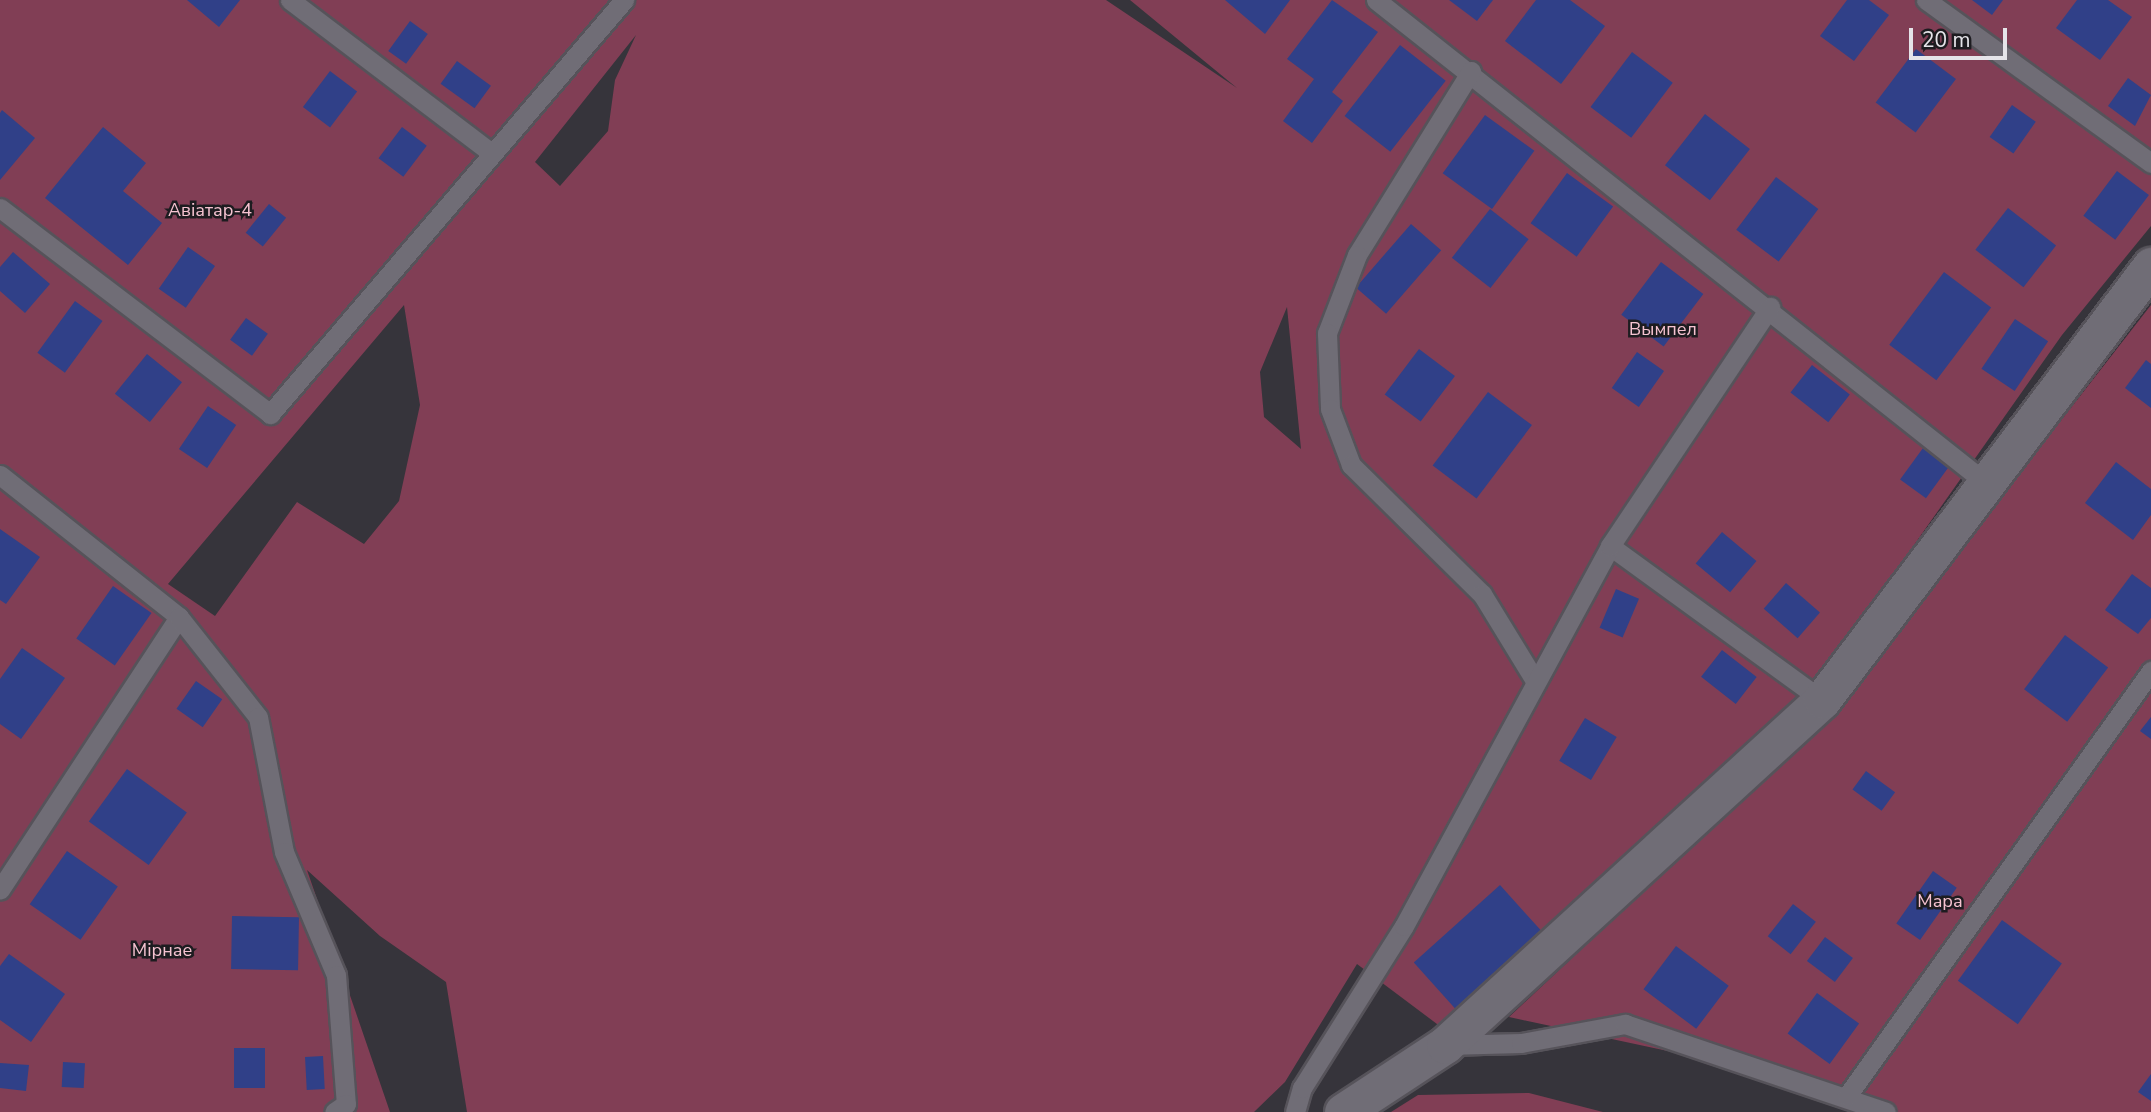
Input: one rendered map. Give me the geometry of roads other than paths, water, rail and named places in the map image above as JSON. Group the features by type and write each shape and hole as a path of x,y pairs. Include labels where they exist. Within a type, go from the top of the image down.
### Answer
{"street":[{"path":"1343,1112 1445,1045 1822,700 1990,486 2151,266"}],"lane":[{"path":"289,0 490,152"},
{"path":"0,208 270,414 490,152 624,0"},
{"path":"1376,0 1471,71 1770,307 1990,486"},
{"path":"1926,0 2151,163"},
{"path":"1471,71 1357,255 1327,333 1330,409 1351,465 1482,594 1536,682"},
{"path":"1295,1112 1302,1088 1404,926 1610,546 1770,307"},
{"path":"0,475 179,617 258,717 284,852 336,975 346,1104 334,1112"},
{"path":"1610,546 1822,700"},
{"path":"0,889 179,617"},
{"path":"1847,1096 2151,671"},
{"path":"1445,1045 1521,1043 1625,1024 1847,1096 1886,1112"}],"park label":[{"name":"Авіатар-4","path":"210,210"},
{"name":"Вымпел","path":"1663,329"},
{"name":"Мара","path":"1940,901"},
{"name":"Мірнае","path":"162,950"}]}
